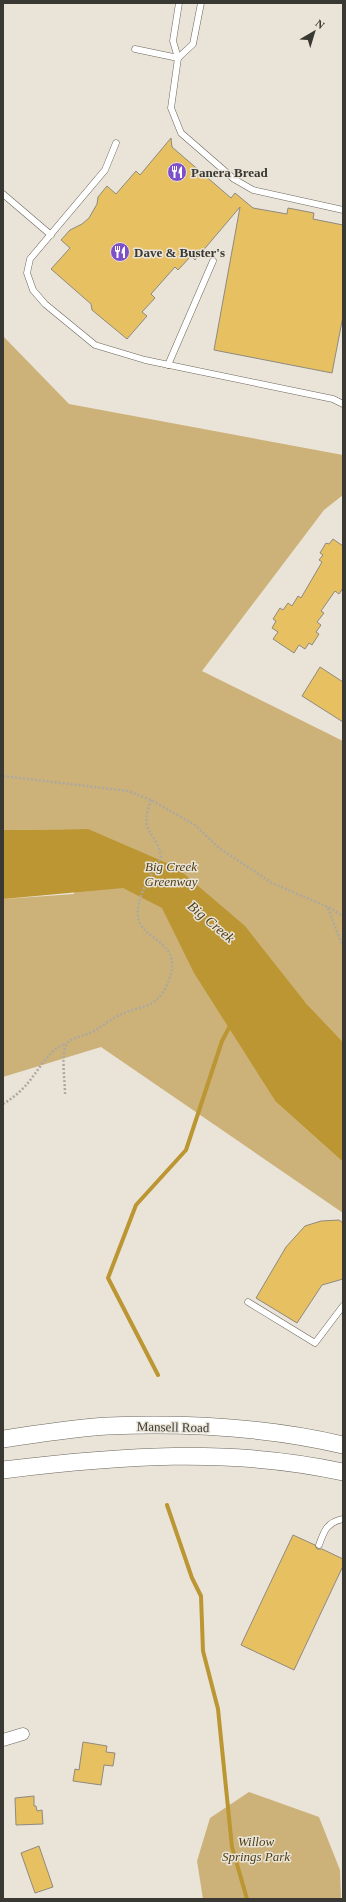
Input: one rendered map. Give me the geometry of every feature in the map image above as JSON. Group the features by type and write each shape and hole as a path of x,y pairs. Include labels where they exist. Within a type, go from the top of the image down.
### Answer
{"main road":[{"name":"Mansell Road","path":"3,1439 107,1426 182,1425 267,1432 343,1445"},
{"path":"3,1470 115,1458 168,1456 238,1458 307,1464 343,1472"}],"street":[{"path":"3,1740 22,1734"}],"lane":[{"path":"179,3 173,41 178,58 171,108 181,133 234,179 253,190 343,210"},
{"path":"178,58 193,44 201,3"},
{"path":"135,49 178,58"},
{"path":"116,143 105,170 30,259 27,273 33,290 45,304 95,345 145,360 332,399 343,404"},
{"path":"3,194 51,235"},
{"path":"168,365 213,261"},
{"path":"248,1302 315,1343 343,1306"},
{"path":"319,1545 324,1529 334,1521 343,1519"}],"path":[{"path":"3,776 128,791 151,800 195,825 219,848 272,883 328,907 343,916"},
{"path":"3,1104 28,1083 61,1045 66,1044 72,1039 88,1034 124,1012 152,1003 166,986 171,969 172,959 170,954 162,943 144,928 138,917 138,904 161,857 160,851 146,824 146,814 151,800"},
{"path":"328,907 343,947"},
{"path":"65,1094 66,1044"}],"green space":[{"name":"Big Creek Greenway","path":"3,336 69,404 343,455 343,495 324,510 202,671 343,741 343,1042 305,1002 276,1102 343,1162 343,1213 101,1047 3,1077 3,899 74,894 88,829 3,830"},
{"name":"Willow Springs Park","path":"249,1792 319,1817 340,1870 341,1899 203,1899 197,1861 210,1818"}],"water":[{"name":"Big Creek","path":"88,829 176,867 245,926 305,1002 343,1042 343,1162 276,1102 194,973 162,908 123,888 3,899 3,830"}],"building":[{"path":"171,138 172,147 231,198 235,193 253,208 287,214 288,208 314,213 313,219 343,225 343,316 332,373 214,350 240,207 195,260 191,256 178,270 175,267 151,294 155,298 142,312 147,316 127,339 92,310 91,304 51,269 70,248 61,240 70,230 82,224 89,218 97,204 98,197 107,186 116,194 136,171 140,175"},
{"path":"333,539 343,546 343,588 339,594 335,591 321,611 324,613 317,622 321,625 316,632 319,634 312,645 309,643 305,649 299,645 294,653 273,639 278,632 272,628 276,621 273,619 280,608 283,610 288,603 292,606 298,596 301,598 322,562 319,560 323,555 320,553 326,543 329,544"},
{"path":"320,667 343,682 343,722 302,696"},
{"path":"339,1220 343,1223 343,1279 322,1285 297,1323 256,1298 286,1247 305,1226 321,1221"},
{"path":"293,1535 315,1545 317,1549 322,1549 343,1559 343,1566 294,1670 241,1645"},
{"path":"83,1742 107,1746 106,1752 115,1753 113,1766 104,1765 101,1785 73,1781 75,1769 79,1770"},
{"path":"34,1796 34,1806 36,1806 37,1811 42,1810 43,1824 16,1825 15,1798"},
{"path":"39,1846 53,1887 35,1893 21,1853"}],"waterway":[{"path":"158,1375 108,1278 136,1205 186,1150 222,1041 231,1024"},
{"path":"167,1505 192,1578 201,1596 203,1651 218,1709 232,1847 247,1899"}],"place":[{"name":"Panera Bread","path":"177,172"},
{"name":"Dave & Buster's","path":"120,252"}]}
